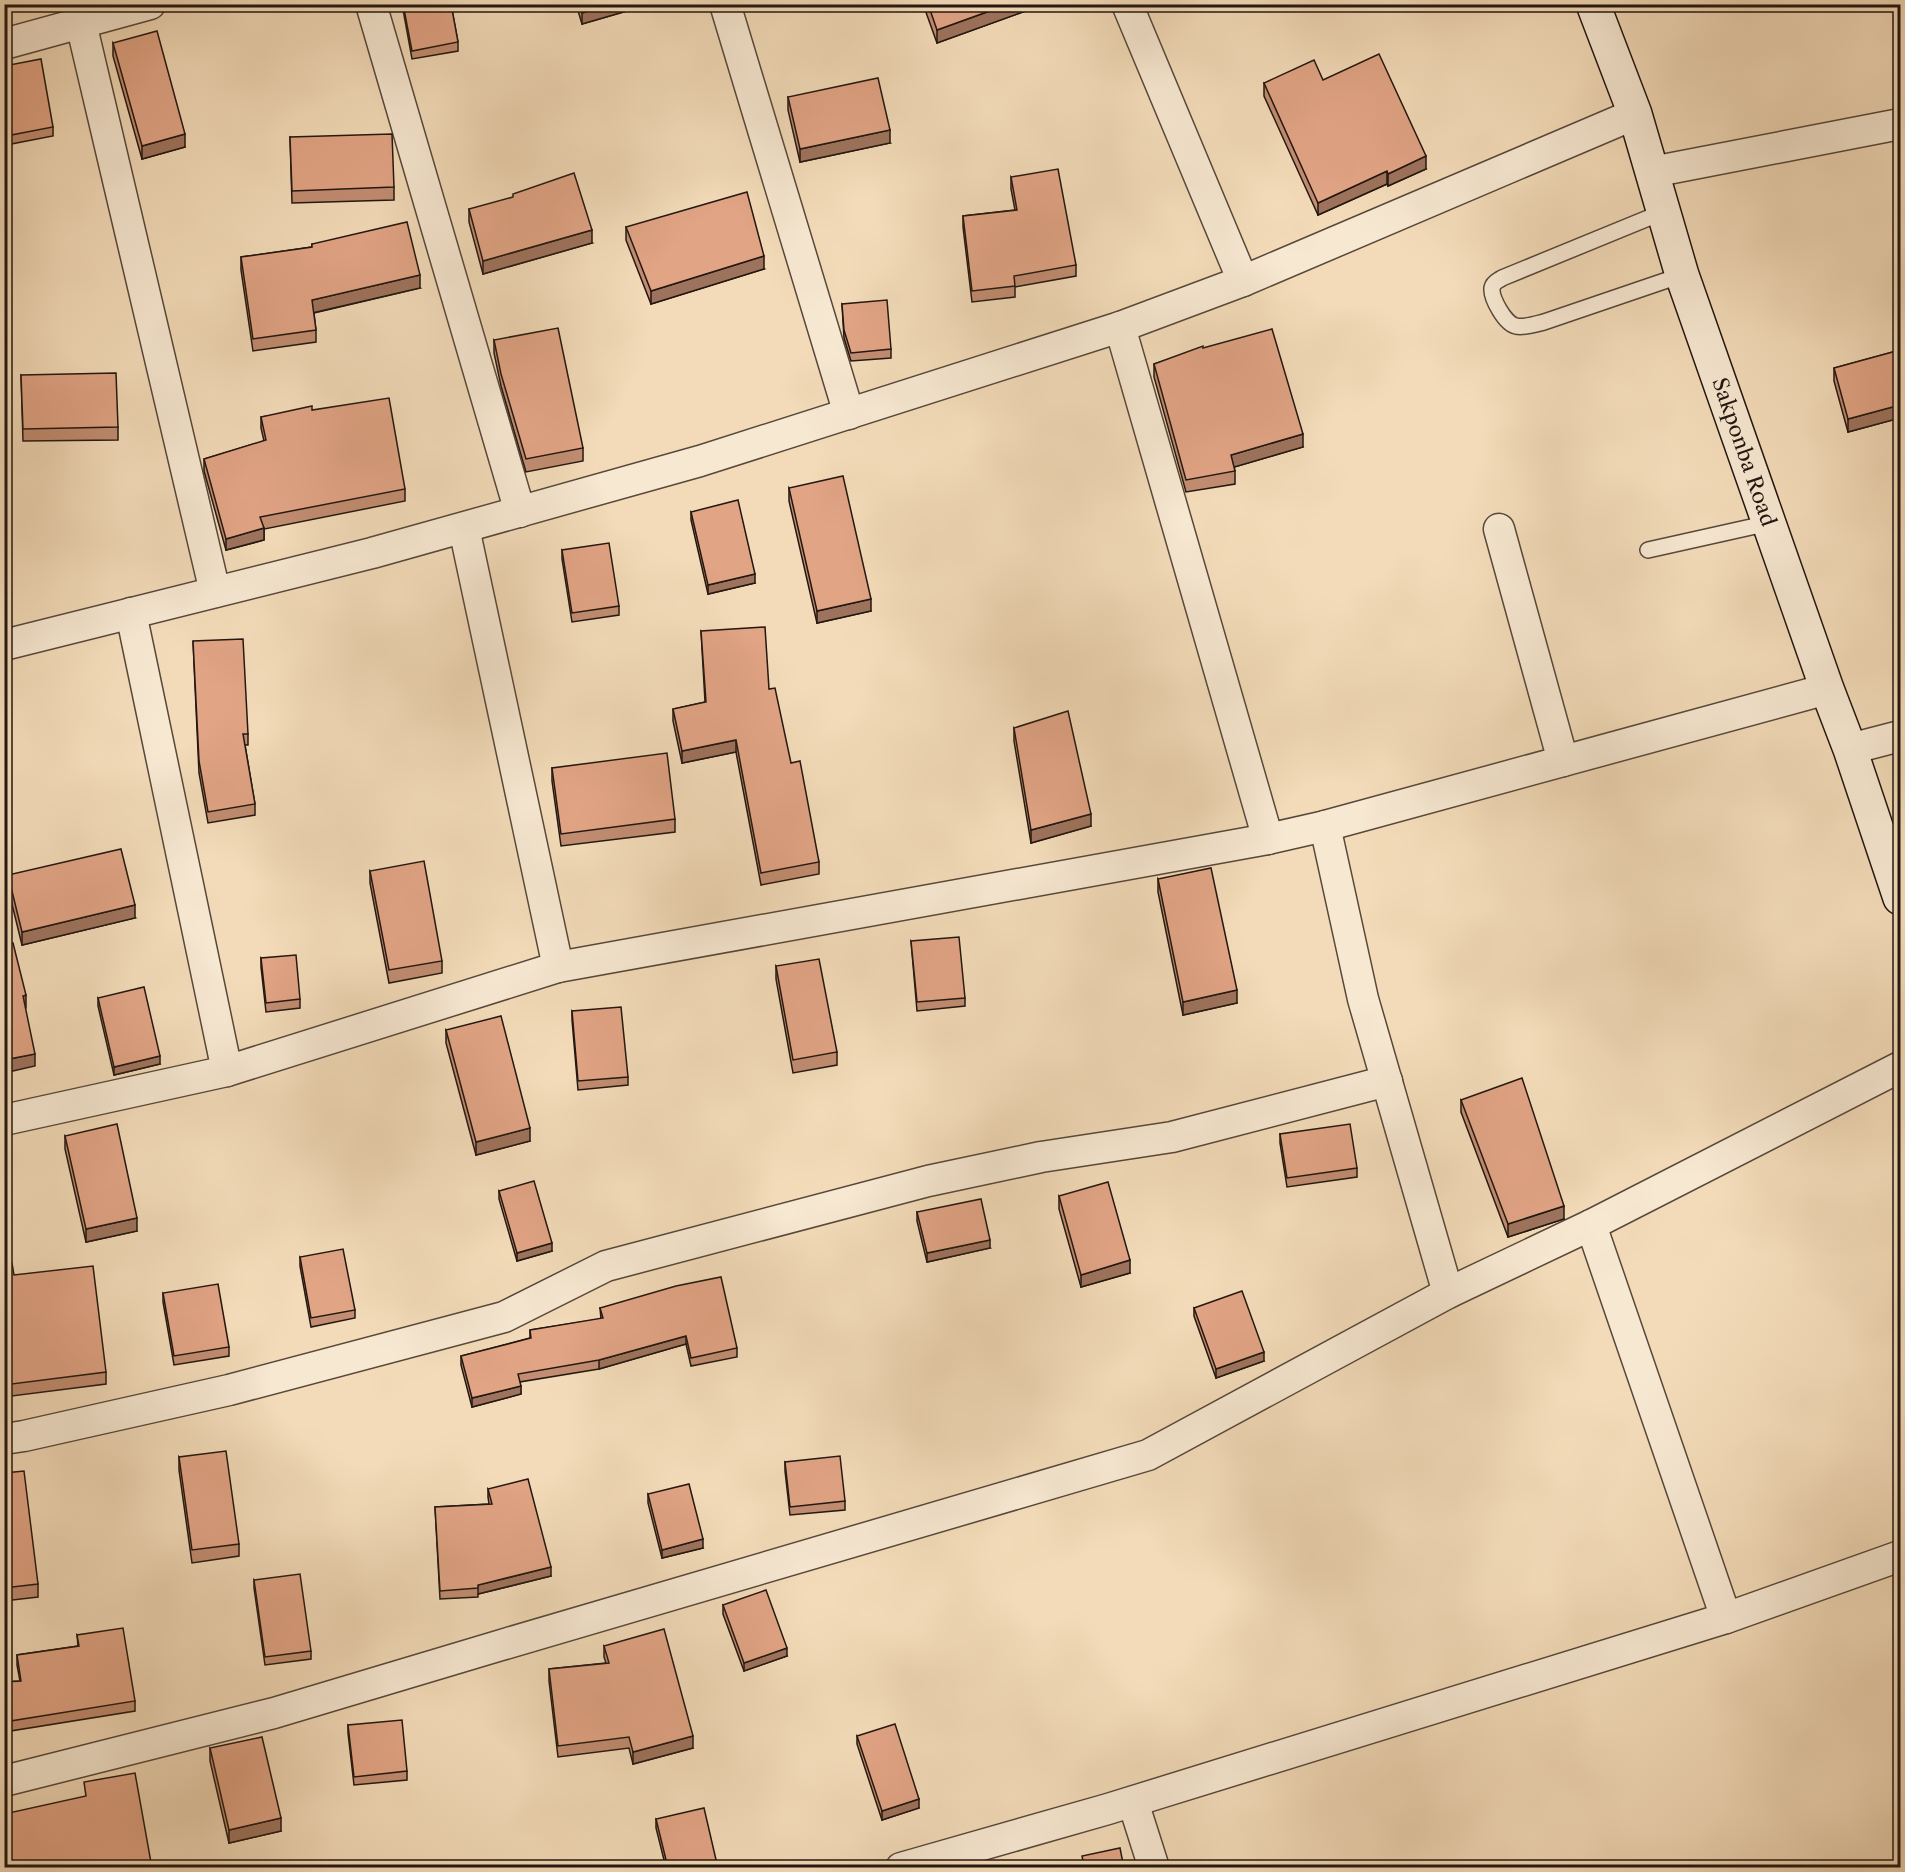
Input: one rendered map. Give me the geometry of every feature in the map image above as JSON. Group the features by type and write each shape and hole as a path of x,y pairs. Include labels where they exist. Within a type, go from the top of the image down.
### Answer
{"main road":[{"name":"Sakponba Road","path":"1593,4 1635,114 1682,275 1900,897"}],"street":[{"path":"4,44 150,4"},
{"path":"371,4 520,512"},
{"path":"724,4 849,414"},
{"path":"1128,4 1243,281"},
{"path":"81,23 215,592"},
{"path":"4,645 372,554 700,461 1120,327 1243,281 1635,114"},
{"path":"1652,172 1900,123"},
{"path":"1120,327 1268,839"},
{"path":"464,528 558,967"},
{"path":"1499,529 1563,762"},
{"path":"131,613 227,1071"},
{"path":"4,1120 227,1071 558,967 1268,839 1325,826 1827,689"},
{"path":"1850,749 1900,736"},
{"path":"1325,826 1363,999 1448,1293"},
{"path":"4,1781 274,1713 1148,1455 1448,1293 1591,1225 1900,1067"},
{"path":"4,1439 229,1390 504,1317 606,1266 928,1181 1041,1157 1172,1137 1387,1081"},
{"path":"1591,1225 1726,1617"},
{"path":"901,1868 1133,1802 1726,1617 1900,1556"},
{"path":"1133,1802 1154,1868"}],"lane":[{"path":"1663,212 1502,278 1494,283 1493,295 1506,321 1515,326 1521,326 1544,322 1682,275"},
{"path":"1648,550 1769,523"}],"building":[{"path":"403,4 451,4 458,42 412,51"},
{"path":"579,4 610,4 582,13"},
{"path":"928,4 1009,4 937,30"},
{"path":"157,31 185,134 142,146 113,43"},
{"path":"1379,54 1426,156 1388,174 1387,171 1318,203 1264,83 1314,60 1323,80"},
{"path":"41,59 53,127 11,135 4,101 4,66"},
{"path":"878,78 890,130 800,149 788,97"},
{"path":"392,134 394,187 292,191 290,137"},
{"path":"1058,169 1076,265 1014,276 1015,286 972,291 963,216 1017,210 1011,177"},
{"path":"574,173 592,230 483,261 469,209 513,197 513,194"},
{"path":"747,192 764,256 651,291 626,227"},
{"path":"407,222 420,275 312,300 316,330 253,339 241,257 312,247 312,244"},
{"path":"887,300 891,349 851,353 844,330 842,304"},
{"path":"558,328 583,448 526,459 501,374 494,340"},
{"path":"1272,329 1303,434 1231,455 1235,471 1186,480 1154,364 1203,346 1203,348"},
{"path":"1900,350 1900,405 1848,419 1834,368"},
{"path":"116,373 118,427 23,429 21,375"},
{"path":"389,398 405,489 260,517 264,528 226,539 204,459 266,440 261,417 312,406 312,410"},
{"path":"843,476 871,599 817,611 789,488"},
{"path":"738,500 755,574 708,585 691,512"},
{"path":"609,543 619,606 572,613 562,550"},
{"path":"765,627 769,689 775,688 791,763 800,761 819,862 761,873 736,740 682,751 673,709 706,702 701,631"},
{"path":"243,639 248,734 243,734 255,804 208,812 199,761 193,641"},
{"path":"1068,711 1091,814 1031,830 1014,728"},
{"path":"667,753 675,819 561,834 552,768"},
{"path":"121,849 135,905 22,932 8,875"},
{"path":"424,861 442,961 389,970 370,871"},
{"path":"1211,868 1237,990 1183,1002 1158,879"},
{"path":"959,937 965,998 917,1002 911,941"},
{"path":"13,943 26,995 23,996 35,1054 4,1060 4,946"},
{"path":"296,955 300,999 266,1003 261,958"},
{"path":"819,959 837,1052 793,1060 776,966"},
{"path":"144,987 160,1056 114,1067 98,998"},
{"path":"621,1007 628,1077 578,1081 572,1011"},
{"path":"501,1016 530,1128 476,1142 446,1030"},
{"path":"1522,1078 1564,1206 1508,1224 1461,1100"},
{"path":"117,1124 137,1218 86,1229 65,1136"},
{"path":"1350,1124 1357,1168 1287,1178 1280,1134"},
{"path":"534,1181 552,1243 517,1253 499,1191"},
{"path":"1108,1182 1130,1260 1081,1275 1059,1196"},
{"path":"981,1199 990,1240 927,1253 917,1212"},
{"path":"343,1249 355,1310 311,1318 300,1257"},
{"path":"4,1263 12,1263 14,1275 93,1266 106,1372 4,1385"},
{"path":"721,1277 737,1348 691,1358 686,1336 599,1360 518,1374 521,1386 472,1398 461,1356 531,1338 530,1330 603,1318 600,1308 676,1286"},
{"path":"218,1284 229,1347 174,1356 163,1293"},
{"path":"1242,1291 1264,1352 1216,1369 1194,1308"},
{"path":"226,1451 239,1544 192,1550 179,1457"},
{"path":"840,1456 845,1501 790,1507 785,1462"},
{"path":"24,1471 38,1584 4,1588 4,1473"},
{"path":"528,1479 551,1567 478,1585 478,1588 440,1591 435,1507 492,1504 488,1489"},
{"path":"689,1484 703,1539 662,1550 648,1494"},
{"path":"300,1574 311,1651 265,1657 254,1580"},
{"path":"766,1590 787,1648 744,1663 723,1605"},
{"path":"123,1628 135,1701 4,1722 4,1682 21,1681 17,1655 79,1646 77,1635"},
{"path":"664,1629 693,1736 633,1752 629,1737 558,1746 549,1669 609,1663 604,1646"},
{"path":"402,1720 407,1771 354,1777 348,1725"},
{"path":"895,1724 919,1799 882,1811 857,1736"},
{"path":"262,1737 281,1818 229,1830 210,1748"},
{"path":"135,1773 152,1868 4,1868 4,1814 86,1796 84,1782"},
{"path":"704,1808 717,1864 703,1868 668,1868 656,1819"},
{"path":"1120,1848 1124,1868 1075,1868 1084,1866 1082,1856"}]}
